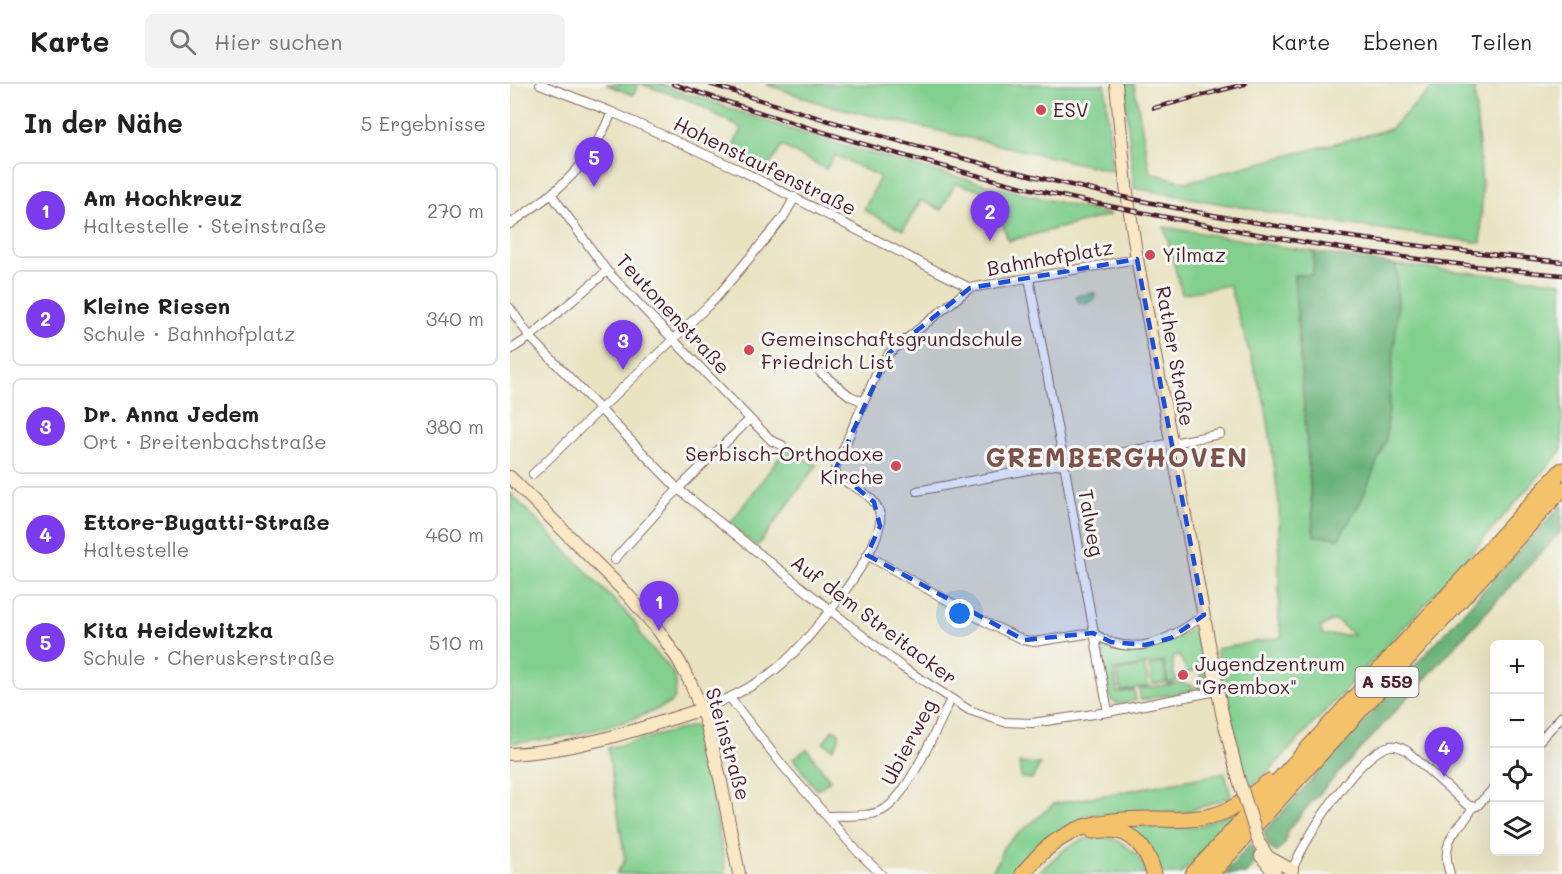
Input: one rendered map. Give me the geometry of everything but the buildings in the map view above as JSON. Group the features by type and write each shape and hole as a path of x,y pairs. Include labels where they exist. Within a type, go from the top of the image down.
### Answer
{"highway":[{"name":"A 559","path":"1193,874 1562,470"},
{"name":"A 559","path":"1211,874 1562,489"},
{"path":"1023,874 1035,860 1058,841 1078,828 1093,823 1126,819 1184,820 1225,811 1253,794 1317,740"},
{"path":"1030,874 1044,858 1070,840 1092,831 1108,830 1119,831 1133,839 1150,857 1154,874"}],"street":[{"name":"Hohenstaufenstraße","path":"540,84 612,112 702,152 795,197 970,288"},
{"name":"Rather Straße","path":"1116,84 1127,193 1137,259 1217,691 1238,777 1261,850 1275,874"},
{"path":"510,224 568,182 603,133 612,112"},
{"name":"Teutonenstraße","path":"552,195 608,271 750,419 772,441 782,445"},
{"path":"533,474 723,291 783,218 795,197"},
{"name":"Bahnhofplatz","path":"970,288 1137,259"},
{"path":"510,350 530,337 608,271"},
{"name":"Talweg","path":"1029,278 1108,712"},
{"path":"510,754 561,748 597,740 702,709 756,684 781,666 799,649 831,610 867,555 879,531 880,514 874,502 865,493 838,476 835,470 878,370 889,353 970,288"},
{"name":"Auf dem Streitacker","path":"510,309 530,337 678,489 902,667 969,710 1004,722 1051,721 1217,691"},
{"path":"819,372 850,396 864,402"},
{"path":"614,560 678,489 750,419"},
{"path":"917,490 1220,434"},
{"name":"Steinstraße","path":"510,477 627,594 659,631 688,677 702,709 722,782 739,874"},
{"path":"867,555 989,624 1024,640 1034,642 1093,633 1111,642 1134,646 1145,645 1171,638 1204,615"},
{"path":"730,698 783,766 881,874"},
{"name":"Ubierweg","path":"827,816 872,813 882,811 893,804 905,789 951,699"},
{"path":"680,716 708,728"},
{"path":"1544,735 1562,716"},
{"path":"1261,850 1292,872 1304,845 1323,813 1371,757 1390,746 1397,746 1407,751 1472,807 1477,806 1490,793"},
{"path":"1450,874 1447,859 1448,846 1455,831 1471,813 1472,807"}],"highlighted area":[{"path":"1137,259 1204,615 1171,638 1145,645 1111,642 1093,633 1024,640 867,555 880,526 874,502 835,470 889,353 970,288"}],"green space":[{"path":"606,84 639,84 633,95"},
{"path":"641,84 661,84 685,94 694,95 848,147 1111,215 1008,241 997,195 955,183 941,210 921,200 903,230 864,210 880,177 835,155 826,169 782,146 766,171 730,152 742,129 692,101"},
{"path":"765,84 1105,84 1112,171 826,105"},
{"path":"1124,84 1134,84 1150,173 1186,182 1390,129 1436,84 1474,84 1482,186 1481,243 1309,219 1134,188"},
{"path":"1164,227 1314,252 1313,275 1294,275 1314,536 1398,306 1396,265 1562,282 1562,450 1420,610 1270,770 1249,788 1232,732 1216,649 1282,637 1279,620 1279,504 1271,441 1265,404 1229,285 1182,294","holes":["1331,621 1337,621 1354,635 1322,635 1321,627"]},
{"path":"1314,252 1396,265 1398,306 1386,440 1361,501 1339,538 1314,536 1294,275 1313,275"},
{"path":"1095,293 1093,300 1086,304 1079,302 1076,296"},
{"path":"785,450 817,465 759,544 755,545 729,525"},
{"path":"510,493 634,621 644,640 673,673 676,680 675,698 670,703 633,719 592,731 550,739 510,743"},
{"path":"1562,504 1562,530 1308,806 1289,829 1285,843 1276,852 1269,847 1264,832"},
{"path":"1193,629 1198,632 1206,687 1197,689 1196,686 1203,684 1199,669 1188,673 1179,655 1173,658 1173,672 1177,681 1168,683 1164,661 1114,670 1118,693 1134,690 1136,701 1118,704 1111,700 1102,646 1131,650 1153,648"},
{"path":"1163,663 1167,682 1153,684 1149,666"},
{"path":"1145,666 1149,686 1121,691 1117,671"},
{"path":"1181,683 1193,686 1193,690 1141,700 1139,689"},
{"path":"693,726 699,729 703,737 726,874 616,874 625,860 608,748"},
{"path":"833,729 839,733 839,739 833,749 823,743"},
{"path":"807,749 830,780 817,790 793,759"},
{"path":"1019,763 1040,764 1032,779 1021,778"},
{"path":"1225,773 1231,797 1186,812 1086,815 1044,842 1013,874 990,874 998,862 1003,847 1054,804"},
{"path":"1232,813 1233,817 1181,874 1160,874 1153,853 1144,841 1110,825 1178,828 1199,826"},
{"path":"1103,835 1130,849 1148,874 1038,874 1067,848 1083,840"},
{"path":"1251,843 1256,861 1246,874 1224,874"}],"railway":[{"path":"673,84 881,149 1062,196 1307,243 1409,258 1562,275"},
{"path":"710,84 939,152 1113,195 1317,232 1562,262"},
{"path":"1154,108 1245,84"}],"place":[{"name":"ESV","path":"1041,110"},
{"name":"Kita Heidewitzka","path":"594,187"},
{"name":"Kleine Riesen","path":"990,241"},
{"name":"Yilmaz","path":"1150,255"},
{"name":"Gemeinschaftsgrundschule Friedrich List","path":"749,350"},
{"name":"Dr. Anna Jedem","path":"623,370"},
{"name":"Serbisch-Orthodoxe Kirche","path":"896,466"},
{"name":"Am Hochkreuz","path":"659,631"},
{"name":"Jugendzentrum \"Grembox\"","path":"1183,675"},
{"name":"Ettore-Bugatti-Straße","path":"1444,777"}],"district":[{"name":"GREMBERGHOVEN","path":"1117,458"}]}
